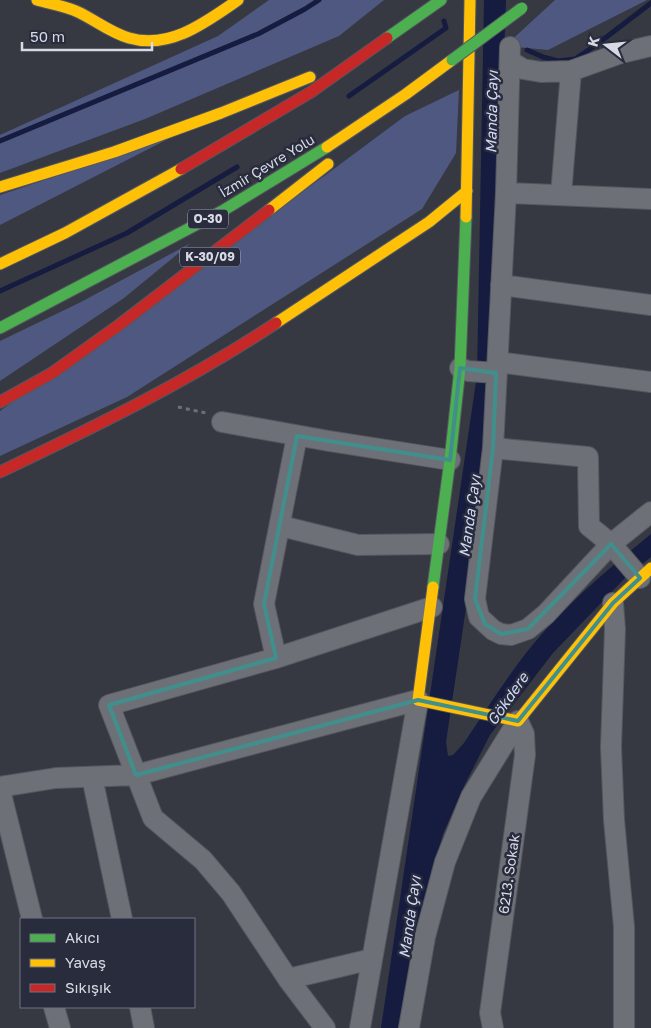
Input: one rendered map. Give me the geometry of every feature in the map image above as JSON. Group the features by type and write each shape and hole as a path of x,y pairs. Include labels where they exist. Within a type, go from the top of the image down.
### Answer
{"main road":[{"path":"37,0 76,10 130,39 146,41 163,40 183,34 216,16 238,0"},
{"path":"0,264 65,232 193,162 311,92 442,0"},
{"path":"470,0 464,369 439,544 422,701 512,720 613,603 644,574"},
{"name":"İzmir Çevre Yolu","path":"0,328 224,210 309,158 406,94 526,4"},
{"path":"0,186 114,152 220,114 374,49"},
{"path":"350,145 406,94"},
{"name":"K-30/09","path":"0,402 52,373 112,330 336,158"},
{"path":"0,472 95,428 244,344 429,222 468,191"}],"street":[{"path":"651,46 621,52 571,71 541,72 524,69 510,54 506,193 493,448 475,599 479,617 485,624 501,634 511,635 528,629 616,550 651,512"},
{"path":"561,195 571,71"},
{"path":"506,193 651,199"},
{"path":"500,285 651,305"},
{"path":"464,369 497,367 651,382"},
{"path":"222,422 450,460"},
{"path":"276,658 264,604 298,436"},
{"path":"493,448 588,457 589,526 644,574"},
{"path":"281,526 358,545 439,544"},
{"path":"613,603 615,629 611,747 614,820 624,927 624,1028"},
{"path":"325,1028 288,979 231,893 203,860 153,818 110,705 276,658 432,606"},
{"path":"32,918 0,788 56,778 136,775 422,701 360,1028"},
{"path":"409,1028 425,937 445,862 471,797 512,720"},
{"name":"6213. Sokak","path":"493,1028 490,1013 525,755 524,734 512,720"},
{"path":"92,777 122,918"},
{"path":"288,979 372,959"},
{"path":"54,1008 60,1028"},
{"path":"140,1008 144,1028"}],"path":[{"path":"145,399 214,415 222,422"}],"highlighted area":[{"path":"460,368 496,373 493,448 475,599 485,624 501,634 528,629 611,544 640,578 613,603 518,721 418,700 136,775 109,705 276,658 264,604 297,436 450,460"}],"shaded area":[{"path":"269,0 384,0 339,36 145,119 0,173 0,135 218,36"},
{"path":"555,0 647,0 548,50 505,46"},
{"path":"459,90 456,153 422,209 127,397 0,456 0,411 405,116"},
{"path":"170,138 0,225 0,195"},
{"path":"191,243 124,298 0,381 0,341 79,303"}],"water":[{"path":"484,0 506,0 490,447 446,742 448,756 453,755 464,743 513,671 549,626 598,578 651,534 651,557 625,578 553,653 490,735 466,782 443,834 420,917 403,1028 381,1028 477,375"}],"waterway":[{"path":"0,141 258,34 319,0"},
{"path":"527,50 558,61 575,59 651,3"},
{"path":"349,96 446,28 444,21"},
{"path":"0,291 127,233 237,167"}],"traffic: fast":[{"path":"387,38 441,0"},
{"path":"452,60 522,8"},
{"path":"0,328 224,210 327,147"},
{"path":"433,587 460,368 466,217"}],"traffic: slow":[{"path":"37,0 73,10 122,36 144,41 159,40 187,32 238,0"},
{"path":"466,217 470,0"},
{"path":"327,147 406,94 452,60"},
{"path":"0,187 114,152 221,113 310,77"},
{"path":"269,210 328,164"},
{"path":"0,264 65,233 181,169"},
{"path":"276,323 429,222 467,191"},
{"path":"433,587 418,700 518,721 613,603 651,568"}],"traffic: jam":[{"path":"181,169 311,92 387,38"},
{"path":"0,402 52,373 119,325 269,210"},
{"path":"0,472 175,384 276,323"}],"water label":[{"name":"Manda Çayı","path":"492,112"},
{"name":"Manda Çayı","path":"470,516"},
{"name":"Gökdere","path":"508,699"},
{"name":"Manda Çayı","path":"410,917"}]}
